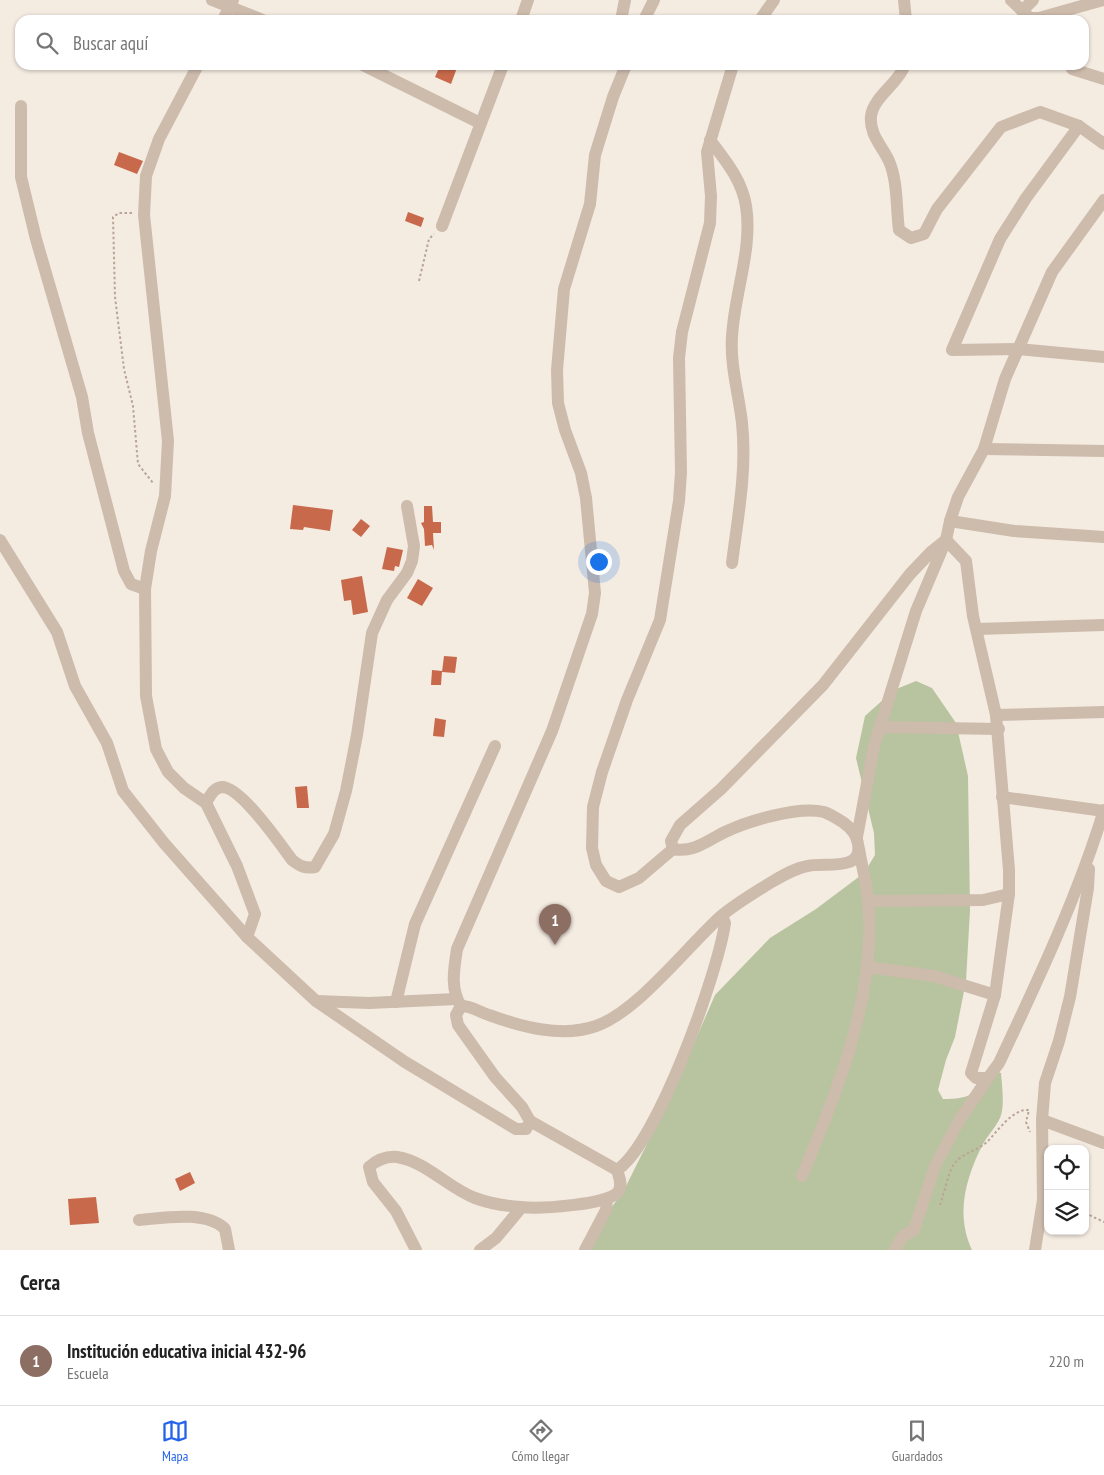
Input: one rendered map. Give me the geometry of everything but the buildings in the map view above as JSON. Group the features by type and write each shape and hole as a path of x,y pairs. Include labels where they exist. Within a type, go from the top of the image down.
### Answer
{"street":[{"path":"212,0 232,3 254,15"},
{"path":"522,15 528,0"},
{"path":"622,15 625,0"},
{"path":"646,15 654,0"},
{"path":"764,15 774,0"},
{"path":"904,0 906,15"},
{"path":"1011,0 1027,15"},
{"path":"1022,11 1033,0"},
{"path":"1050,15 1103,0"},
{"path":"226,15 232,3"},
{"path":"195,70 159,139 146,176 144,215 168,441 165,496 151,551 144,589 146,696 156,749 168,772 184,788 206,803 237,866 255,914 247,937"},
{"path":"373,70 480,123"},
{"path":"442,226 501,70"},
{"path":"612,97 615,70"},
{"path":"416,1250 396,1211 373,1182 369,1167 377,1160 397,1157 421,1166 475,1198 521,1208 568,1205 607,1199 618,1192 621,1184 616,1170 605,1162 530,1121 516,1100 495,1077 458,1025 456,1015 459,1002 453,977 457,950 552,731 592,614 595,593 586,498 581,473 565,430 558,403 557,370 564,289 588,212 595,155 612,97 624,70"},
{"path":"731,70 707,152 712,196 710,223 682,332 680,349 682,472 676,526 660,620 624,708 602,772 594,807 592,848 596,865 606,881 619,887 639,878 673,849 685,851 692,849 743,823 771,816 824,812 845,824 858,843 868,901 867,967 850,1045 830,1108 802,1176"},
{"path":"902,70 896,81 876,103 871,116 872,130 878,146 888,160 892,171 899,230 911,238 924,234 937,209 1001,127 1040,112 1079,126 1104,144"},
{"path":"1075,70 1104,79"},
{"path":"21,106 21,177 36,239 82,397 88,433 124,571 131,584 144,589"},
{"path":"1079,126 1026,198 1000,239 952,350 1018,349 1104,357"},
{"path":"710,140 735,173 746,205 747,230 734,309 732,339 742,424 744,473 732,563"},
{"path":"316,1001 459,1002 472,1006 484,1014 510,1023 548,1030 577,1031 597,1026 625,1011 722,916 789,872 809,865 849,863 856,858 880,727 916,611 946,540 958,497 984,449 1018,349 1052,272 1104,200"},
{"path":"984,449 1104,451"},
{"path":"206,803 216,789 223,787 231,790 257,815 292,860 308,868 315,867 320,860 334,834 352,767 372,633 383,607 407,573 412,561 414,546 408,506"},
{"path":"950,521 1014,531 1104,537"},
{"path":"0,540 57,632 75,686 107,743 123,791 158,835 247,937 316,1001 405,1062 516,1129 526,1129 530,1121"},
{"path":"673,849 671,841 680,825 721,789 823,684 910,574 931,552 946,540"},
{"path":"946,540 966,561 973,616 999,729 1009,894 995,995 971,1073 976,1078 988,1078"},
{"path":"977,629 1104,624"},
{"path":"996,715 1104,712"},
{"path":"880,727 999,729"},
{"path":"396,1002 415,924 495,746"},
{"path":"895,1250 902,1237 914,1230 935,1166 960,1119 999,1063 1057,940 1077,891 1104,811 1002,796"},
{"path":"1035,1250 1043,1200 1042,1120 1045,1083 1059,1041 1070,997 1088,888 1090,852"},
{"path":"868,901 983,900 1009,894"},
{"path":"616,1170 624,1165 638,1147 669,1087 685,1049 714,970 725,923 722,916"},
{"path":"867,967 934,976 995,995"},
{"path":"1042,1120 1104,1144"},
{"path":"585,1250 606,1210 607,1199"},
{"path":"480,1250 496,1238 521,1208"},
{"path":"139,1220 179,1216 212,1220 226,1228 229,1250"}],"path":[{"path":"144,215 119,213 113,217 115,297 124,369 133,406 138,464 165,496"},
{"path":"419,280 429,239 442,226"},
{"path":"940,1205 954,1165 986,1143 1009,1118 1029,1110 1026,1127 1032,1135"},
{"path":"1089,1216 1104,1222"}],"green space":[{"path":"916,681 932,688 956,723 968,776 970,910 966,981 955,1037 946,1060 938,1090 943,1099 960,1098 977,1090 990,1070 1001,1073 1002,1113 977,1157 965,1196 964,1223 972,1250 579,1250 623,1192 672,1094 715,995 770,938 816,909 864,873 875,855 874,833 856,758 865,716 894,690"}],"place":[{"name":"Institución educativa inicial 432-96","path":"555,945"}]}
